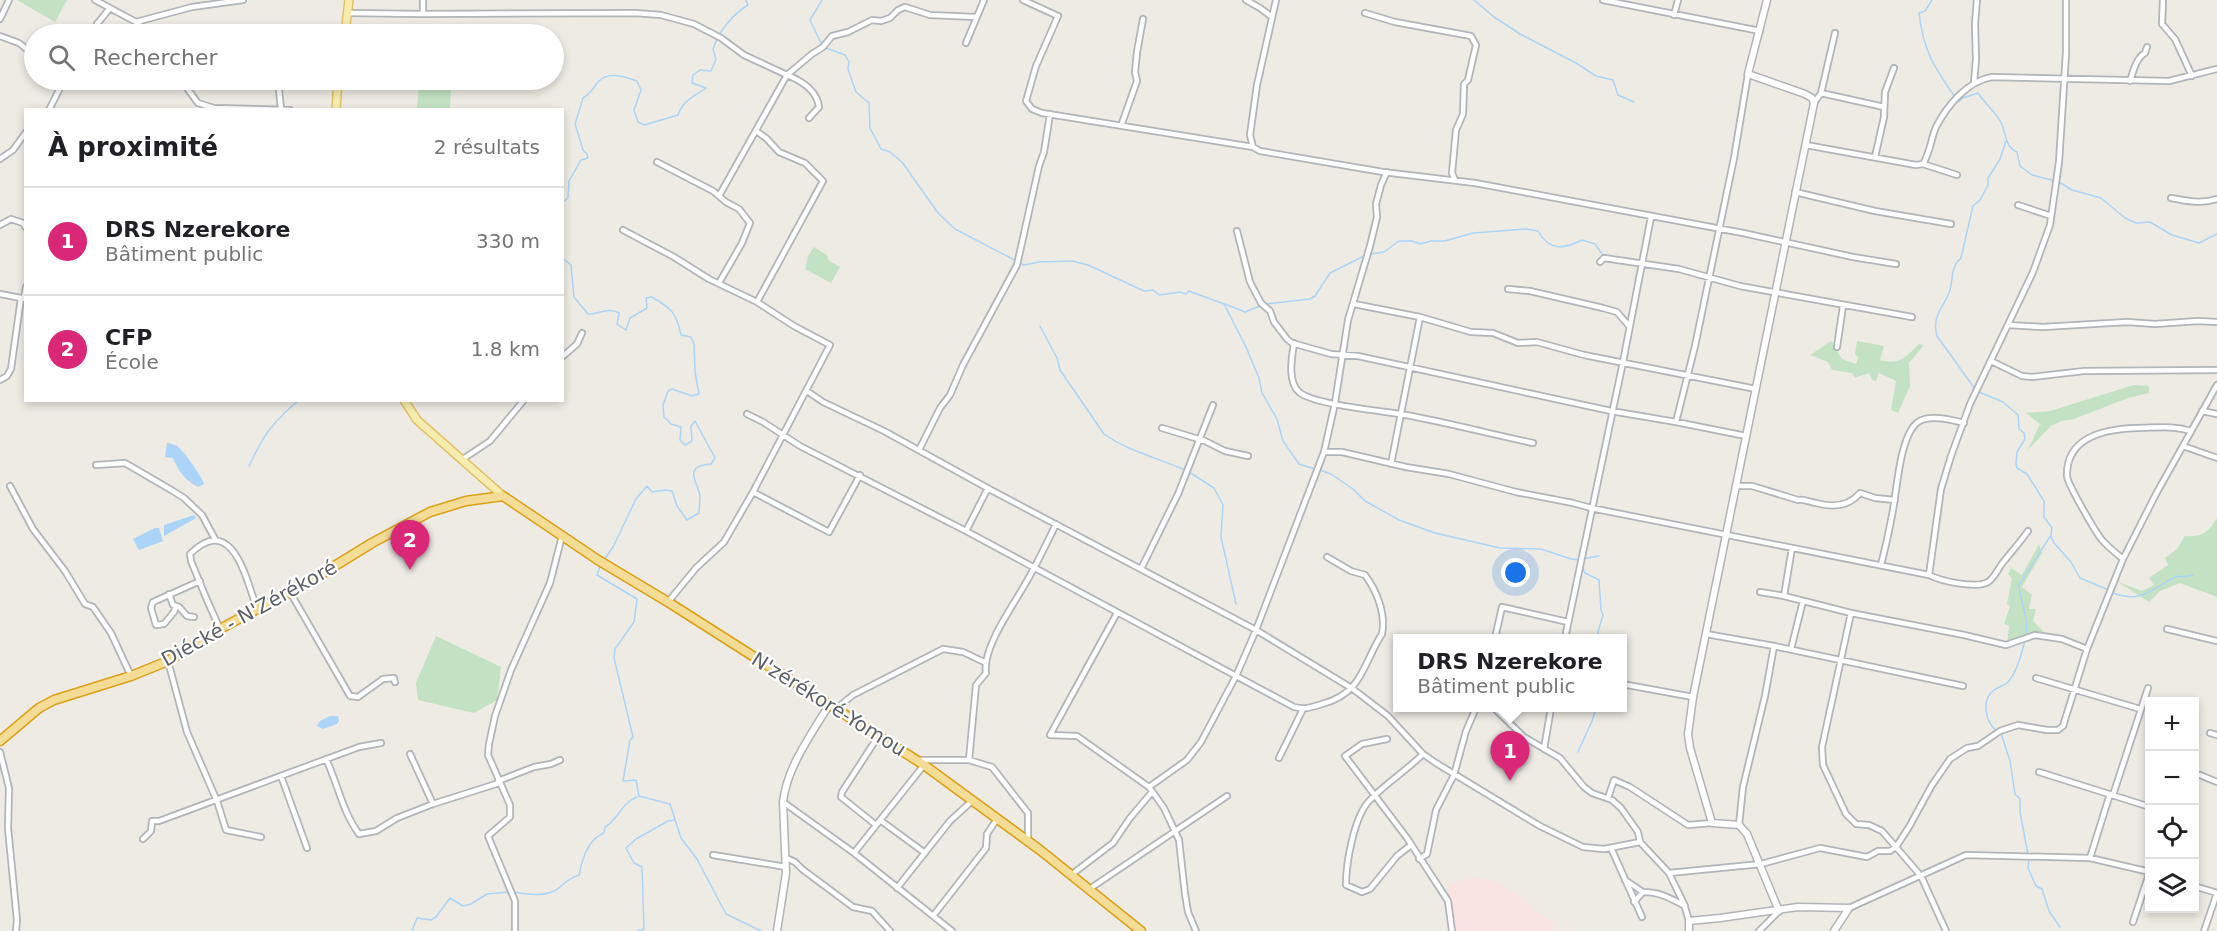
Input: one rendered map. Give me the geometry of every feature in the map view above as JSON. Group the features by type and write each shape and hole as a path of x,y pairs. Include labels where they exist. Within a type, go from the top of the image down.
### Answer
{"highway":[{"name":"N'zérékoré-Yomou","path":"503,496 602,562 920,762 1028,841 1141,931"},
{"name":"Diécké - N'Zérékoré","path":"0,741 39,708 54,700 131,676 168,661 220,629 430,512 466,501 503,496"}],"main road":[{"path":"346,24 349,0"},
{"path":"336,108 337,90"},
{"path":"405,402 417,420 503,496"}],"street":[{"path":"0,19 9,0"},
{"path":"95,0 138,24"},
{"path":"136,22 192,7 243,0"},
{"path":"423,0 423,14"},
{"path":"966,43 984,0"},
{"path":"1023,0 1058,16 1036,66 1026,101 1032,109 1050,114 1253,147 1260,151 1387,172 1455,180 1718,228 1896,264"},
{"path":"1246,0 1272,17"},
{"path":"1253,147 1250,135 1257,86 1276,0"},
{"path":"1603,0 1760,31"},
{"path":"1674,15 1678,0"},
{"path":"1676,422 1734,158 1748,74 1767,0"},
{"path":"1974,82 1976,59 1974,23 1977,0"},
{"path":"1929,575 1941,489 1977,391 2033,272 2051,216 2059,162 2066,53 2066,0"},
{"path":"2163,0 2160,20 2175,39 2192,76"},
{"path":"719,196 787,75 824,46 832,36 848,32 872,20 881,21 890,18 905,7 930,15 976,17"},
{"path":"97,24 110,8"},
{"path":"348,13 635,13 661,15 694,24 721,38 744,55 813,90 818,98 819,107 809,118"},
{"path":"1365,13 1395,22 1471,36 1476,45 1468,80 1464,84 1463,114 1456,130 1452,173 1455,180"},
{"path":"1121,126 1137,81 1135,72 1143,19"},
{"path":"1712,823 1690,748 1688,720 1814,103 1821,93 1835,33"},
{"path":"0,36 24,47"},
{"path":"2130,81 2147,47"},
{"path":"1875,158 1885,92 1894,68"},
{"path":"1923,164 1936,127 1956,99 1974,82 1992,77 2169,81 2217,69"},
{"path":"1748,74 1805,94 1812,98 1814,103"},
{"path":"50,108 59,90"},
{"path":"188,90 198,103 214,108"},
{"path":"279,90 280,108"},
{"path":"1821,93 1884,107"},
{"path":"919,450 1018,263 1046,144 1050,114"},
{"path":"756,131 766,138 778,152 805,163 823,181 757,302"},
{"path":"0,159 14,150 24,135"},
{"path":"1806,145 1916,165 1923,164 1957,175"},
{"path":"657,162 739,209 750,223 742,243 719,283"},
{"path":"1070,876 1113,843 1151,789 1187,760 1201,742 1236,676 1324,452 1335,403 1348,320 1377,217 1376,204 1381,185 1387,172"},
{"path":"1796,192 1875,211 1951,224"},
{"path":"2171,198 2198,202 2210,202 2217,199"},
{"path":"2018,205 2051,216"},
{"path":"1566,634 1651,217"},
{"path":"0,225 11,219 24,225"},
{"path":"623,230 709,279 757,302 794,326 830,345 753,492 724,542 696,568 668,602"},
{"path":"1237,231 1250,282 1261,303 1272,314 1274,322 1284,336 1294,343 1611,411 1746,436"},
{"path":"1600,262 1604,258 1679,269 1740,286 1912,317"},
{"path":"1508,289 1530,291 1617,312 1629,326"},
{"path":"0,294 24,298 11,369 7,376 0,380"},
{"path":"1354,304 1420,317 1472,332 1493,333 1518,343 1537,342 1584,355 1756,389"},
{"path":"1837,347 1843,306"},
{"path":"1391,464 1420,317"},
{"path":"2008,326 2217,322"},
{"path":"564,355 577,344 582,333"},
{"path":"1294,343 1292,381 1298,391 1322,401 1401,415 1533,444"},
{"path":"1991,361 2032,377 2075,372 2217,370"},
{"path":"1669,873 1761,864 1820,848 1867,857 1878,851 1890,851 1896,847 1950,759 1967,748 1978,746 2000,731 2018,725 2058,730 2063,726 2087,649 2123,559 2217,385"},
{"path":"807,391 823,402 919,450 1256,630 1353,689 1388,716 1422,754 1482,793 1568,841 1592,849 1640,842"},
{"path":"463,459 490,441 522,402"},
{"path":"1141,569 1178,494 1213,405"},
{"path":"2202,411 2217,414"},
{"path":"747,414 1303,710 1331,702 1353,689 1382,634 1384,618 1373,587 1365,575 1351,571 1327,557"},
{"path":"1881,565 1895,500 1902,452 1912,430 1918,422 1939,419 1964,423"},
{"path":"2123,559 2102,541 2066,479 2074,450 2082,441 2101,432 2124,428 2179,427 2191,431"},
{"path":"1162,428 1225,451 1248,456"},
{"path":"2183,446 2217,458"},
{"path":"1324,452 1342,452 1391,464 1449,474 1516,492 1881,565 1964,584 1983,584 1991,581 2004,560 2028,531"},
{"path":"96,465 125,463 184,498 202,515 214,539 224,542 240,562 257,609"},
{"path":"753,492 829,532 860,476"},
{"path":"10,486 33,529 65,571 85,604 93,607 111,633 131,676"},
{"path":"1736,486 1752,486 1798,500 1803,499 1828,505 1848,504 1860,493 1875,498 1895,500"},
{"path":"966,531 988,488"},
{"path":"969,760 976,685 986,673 984,662 1056,524"},
{"path":"515,931 515,901 488,836 510,817 510,805 488,755 495,716 511,670 550,583 562,536"},
{"path":"214,539 190,554 220,629"},
{"path":"1784,596 1792,548"},
{"path":"176,606 164,624 156,625 151,608 153,602 200,581"},
{"path":"290,592 350,696 358,697 386,677 394,678 395,682"},
{"path":"1760,592 2006,645 2036,635 2048,636 2087,649"},
{"path":"169,594 173,605 187,616 194,617"},
{"path":"1791,649 1803,601"},
{"path":"1496,634 1502,607 1568,622"},
{"path":"1117,613 1050,735 1077,736 1151,789 1164,808 1179,840 1188,912 1196,931"},
{"path":"1851,613 1822,747 1823,765 1846,814 1856,824 1869,825 1882,831 1921,876 1946,931"},
{"path":"2167,629 2217,641"},
{"path":"1706,634 1791,649 1963,686"},
{"path":"1774,646 1765,696 1743,787 1740,825 1747,834 1761,864 1779,910"},
{"path":"777,931 786,867 783,802 788,777 834,706 943,650 963,652 984,662"},
{"path":"168,661 187,732 217,801 226,830 261,837"},
{"path":"2036,678 2140,709"},
{"path":"1627,685 1693,697"},
{"path":"2090,858 2148,688"},
{"path":"1279,758 1303,710"},
{"path":"1419,859 1426,854 1436,810 1454,775 1466,731 1474,712"},
{"path":"1498,712 1524,737 1560,758 1584,787 1592,793 1608,798 1621,808 1638,832 1640,842 1669,873 1685,906 1689,931"},
{"path":"1544,749 1550,712"},
{"path":"2210,733 2217,735"},
{"path":"876,825 841,797 879,735"},
{"path":"1387,739 1362,744 1345,756 1411,845 1448,900 1452,931"},
{"path":"143,839 151,831 152,821 159,821 217,801 359,747 381,742"},
{"path":"0,752 9,789 8,828 16,931"},
{"path":"410,754 433,804"},
{"path":"1411,845 1396,856 1370,889 1362,892 1346,885 1349,857 1359,818 1367,802 1409,768 1422,754"},
{"path":"326,759 338,784 340,800 359,834 376,831 397,818 433,804 499,782 534,767 560,760"},
{"path":"854,853 920,762 969,760 992,767 1028,813 1028,841"},
{"path":"2039,772 2145,805"},
{"path":"281,776 307,848"},
{"path":"2200,776 2217,782"},
{"path":"1608,798 1614,780 1630,787 1689,825 1712,823 1740,825"},
{"path":"1088,890 1227,796"},
{"path":"897,888 950,821 973,800"},
{"path":"783,802 854,853 952,931"},
{"path":"933,916 986,848 987,834 997,819"},
{"path":"880,820 925,853"},
{"path":"1611,848 1642,917"},
{"path":"713,855 786,867"},
{"path":"1689,921 1798,907 1849,908 1966,855 2090,858 2145,871"},
{"path":"786,858 795,862 853,907 872,911 890,931"},
{"path":"1624,879 1642,892 1667,896 1685,906"},
{"path":"2133,922 2145,884"},
{"path":"2199,888 2217,893 2204,931"},
{"path":"1634,902 1642,892"},
{"path":"1834,931 1849,908"},
{"path":"1759,931 1779,910"}],"shaded area":[{"path":"1473,877 1494,881 1515,892 1538,913 1554,922 1553,931 1452,931 1447,885"}],"green space":[{"path":"17,0 67,0 55,22"},
{"path":"419,90 451,90 450,108 417,108"},
{"path":"814,247 840,267 831,283 805,269 808,256"},
{"path":"1831,341 1842,359 1856,364 1857,341 1884,346 1880,360 1887,361 1898,361 1919,344 1924,345 1909,363 1910,386 1898,413 1891,410 1896,381 1879,373 1876,381 1872,380 1869,373 1855,378 1852,373 1832,370 1828,362 1810,355"},
{"path":"2134,385 2149,386 2149,393 2128,398 2074,419 2061,421 2051,426 2028,450 2040,424 2026,413 2050,411"},
{"path":"2217,518 2217,597 2180,583 2160,591 2149,602 2118,582 2142,591 2154,585 2149,578 2168,565 2165,558 2177,549 2185,536 2204,533"},
{"path":"2039,544 2042,553 2022,587 2032,595 2029,609 2036,609 2033,621 2045,633 2029,634 2007,643 2009,626 2004,624 2010,606 2007,604 2012,578 2008,574 2011,568 2022,575"},
{"path":"436,636 501,667 497,700 474,713 418,700 416,683"}],"water":[{"path":"167,443 180,449 204,484 198,487 193,484 183,475 173,458 165,457"},
{"path":"194,515 196,518 164,536 164,525"},
{"path":"159,528 163,541 139,550 133,539"},
{"path":"330,716 338,716 337,724 323,729 317,726 320,721"}],"waterway":[{"path":"564,201 568,198 569,181 581,160 588,158 583,150 575,124 583,98 603,78 623,77 637,81 641,90 634,110 638,122 644,125 678,115 686,102 706,88 692,83 693,75 700,70 711,71 716,59 713,49 716,42 727,24 748,5 746,0"},
{"path":"822,0 810,20 822,45"},
{"path":"1474,0 1520,34 1596,76 1613,80 1618,95 1634,102"},
{"path":"1932,0 1925,11 1919,13 1923,38 1935,67 1955,97"},
{"path":"826,48 845,55 849,62 848,69 856,92 869,103 870,128 881,149 890,152 902,162 938,213 955,229 1024,265 1072,261 1088,265 1144,291 1153,290 1159,295 1180,292 1186,294 1189,291 1224,304 1246,347 1259,378 1262,393 1277,419 1283,441 1299,464 1315,469"},
{"path":"1957,101 1978,93 1997,116 2009,146 2017,152 2020,166 2032,175 2059,182 2072,190 2101,198 2125,218 2136,223 2150,222 2172,235 2199,243 2217,234"},
{"path":"1975,389 1937,336 1936,322 1939,311 1948,296 1954,268 1961,258 1973,206 1980,200 1988,185 1988,178 2000,159 2006,141"},
{"path":"1371,254 1384,252 1399,241 1412,241 1420,244 1445,241 1473,233 1526,229 1538,231 1547,243 1558,247 1582,240 1595,244 1603,255 1616,257"},
{"path":"1225,304 1245,312 1265,304 1310,299 1315,296 1330,273 1366,255"},
{"path":"564,260 571,265 574,297 588,314 615,311 619,313 617,324 626,330 630,318 647,308 646,298 652,297 672,312 681,335 691,337 694,344 699,394 692,396 672,389 668,391 663,405 664,417 671,424 681,427 680,440 685,445 692,441 691,426 695,421 715,458 711,464 696,468 694,472 700,497 699,513 687,520 677,506 672,491 652,492 647,486 636,499 613,547 604,560"},
{"path":"1040,326 1057,358 1060,370 1104,434 1133,450 1185,470"},
{"path":"1979,392 2003,402 2018,415 2019,429 2024,433 2025,439 2017,452 2017,468 2027,474 2044,501 2044,517 2052,528 2051,535 2019,585 2026,622 2026,635"},
{"path":"249,466 259,445 270,430 297,402"},
{"path":"1320,470 1331,474 1353,489 1365,501 1399,520 1435,533 1500,548 1541,549 1581,560"},
{"path":"1189,472 1214,488 1223,505 1221,537 1236,604"},
{"path":"2051,536 2080,578 2106,589"},
{"path":"1582,559 1599,556"},
{"path":"600,566 597,575 637,599 634,622 615,649 614,658 633,737 630,740 623,781 636,780 639,796 670,804 681,838 697,859 726,914 761,931"},
{"path":"1582,567 1585,573 1599,580 1603,615 1598,634"},
{"path":"2113,593 2123,596 2140,596 2177,576 2193,575"},
{"path":"1997,731 1987,717 1987,699 1994,690 2011,679 2019,663 2025,640"},
{"path":"1578,752 1595,712"},
{"path":"2001,733 2010,761 2015,794 2020,799 2020,812 2029,860 2028,868 2036,886 2042,889 2049,911 2060,927"},
{"path":"514,892 549,893 579,875 584,856 590,845 604,833 605,827 627,804 637,797"},
{"path":"637,931 644,929 642,867 634,863 626,848 636,839 674,820"},
{"path":"412,931 417,918 431,920 436,917 450,898 463,906 487,894 509,892"}],"place":[{"name":"CFP","path":"410,570"},
{"name":"DRS Nzerekore","path":"1510,781"}]}
